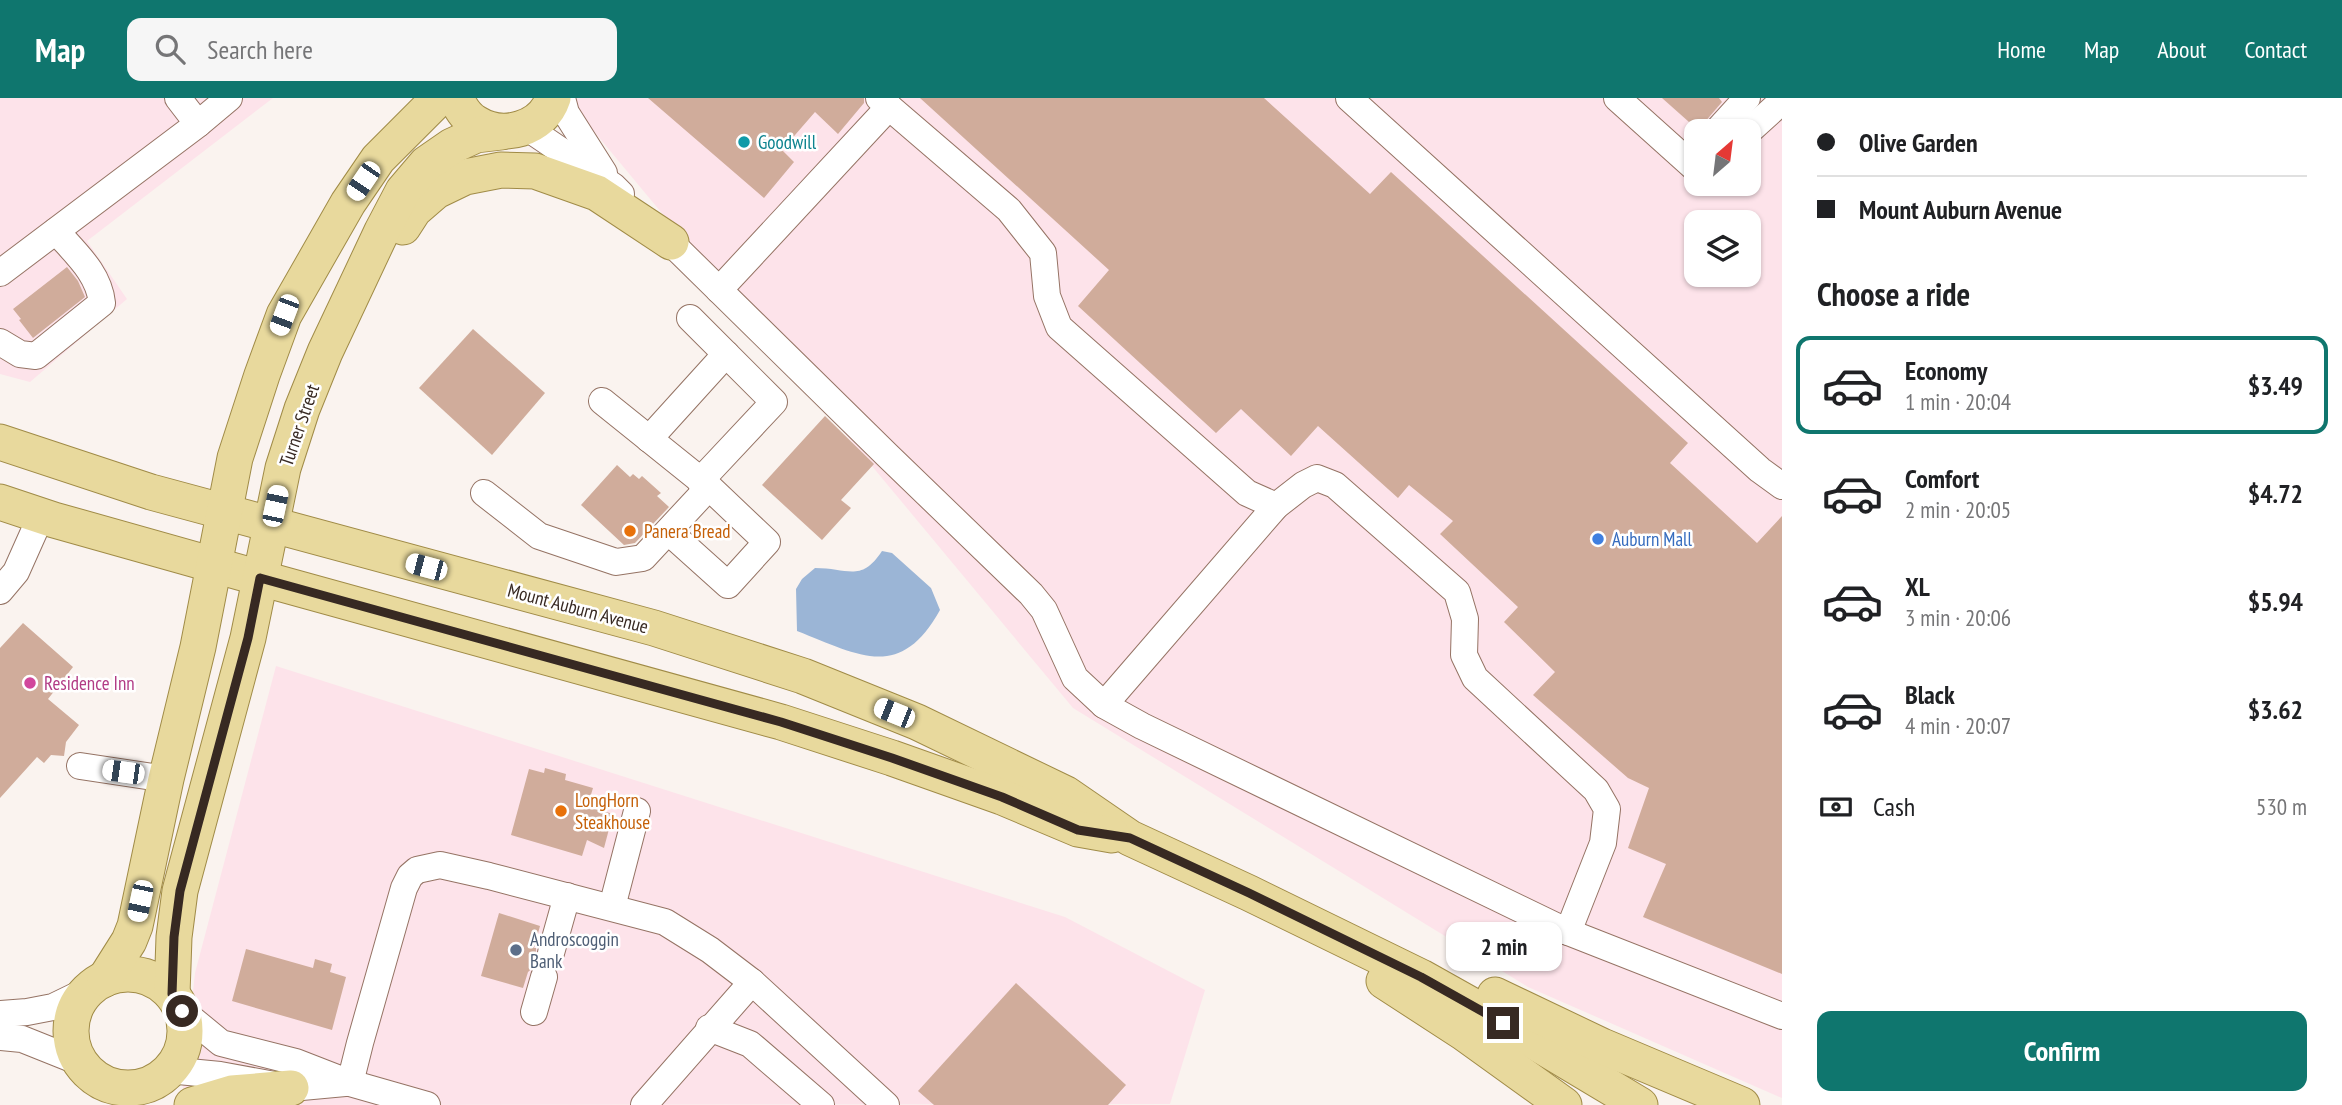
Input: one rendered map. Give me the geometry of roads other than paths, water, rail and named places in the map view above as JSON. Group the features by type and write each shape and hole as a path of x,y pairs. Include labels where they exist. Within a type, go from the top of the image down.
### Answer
{"main road":[{"path":"97,984 116,975 136,974 162,985 177,1003 185,1033 177,1061 158,1085 114,1087 89,1080 71,1037 72,1017 76,1006 97,984 129,941 135,926 166,779 198,647 235,458 261,375 284,315 348,203 378,159 439,98"},
{"path":"456,98 461,109 476,123 514,130 542,117 551,106 553,98"},
{"name":"Turner Street","path":"177,1003 174,937 180,891 248,638 287,457 302,409 325,352 404,191 426,163 452,146 476,135 514,130"},
{"path":"325,352 414,211 436,191 465,177 501,170 534,171 597,193 671,243"},
{"name":"Mount Auburn Avenue","path":"0,442 152,492 654,628 803,676 917,722 1066,794 1130,838 1421,977 1640,1105"},
{"name":"Mount Auburn Avenue","path":"0,502 260,578 781,722 1002,797 1078,830 1130,838"},
{"path":"1249,893 1464,1033 1564,1105"},
{"path":"1249,893 1436,967 1602,1046 1742,1105"},
{"path":"192,1105 232,1093 291,1088"}],"street":[{"path":"178,98 198,124"},
{"path":"0,273 229,98"},
{"path":"562,98 572,123 613,186 1031,594 1044,610 1075,678 1104,705 1142,726 1568,932 1782,1016"},
{"path":"1349,98 1760,470 1782,486"},
{"path":"1617,98 1684,154"},
{"path":"1728,119 1747,98"},
{"path":"719,289 884,102 1009,210 1043,253 1047,296 1059,327 1247,494 1276,506"},
{"path":"1761,120 1774,108"},
{"path":"514,130 613,186"},
{"path":"0,342 20,354 36,356 102,303 100,289 84,262 56,231"},
{"path":"484,493 539,536 616,562 643,558 675,538 704,484 774,402 690,318"},
{"path":"649,439 726,354"},
{"path":"602,401 704,484 767,542 728,585 675,538"},
{"path":"1104,705 1276,506 1303,485 1317,478 1335,485 1457,592 1465,619 1464,655 1475,678 1596,790 1607,809 1603,843 1568,932"},
{"path":"0,591 16,572 41,516"},
{"path":"80,766 166,779"},
{"path":"612,907 637,811"},
{"path":"350,1083 404,888 410,876 417,870 440,865 665,922 710,950 752,982 886,1105"},
{"path":"534,1012 567,896"},
{"path":"644,1105 752,982"},
{"path":"0,1014 53,1007 97,984"},
{"path":"177,1003 221,1043 296,1062 350,1083 428,1105"},
{"path":"709,1028 750,1044 821,1105"},
{"path":"0,1037 22,1039 89,1080"},
{"path":"158,1085 220,1075 291,1088 350,1083"}],"water":[{"path":"882,551 892,553 931,588 940,610 925,633 909,647 894,655 877,656 859,654 797,631 796,589 802,579 815,568 853,572 860,570 874,561"}],"place":[{"name":"Goodwill","path":"744,142"},
{"name":"Panera Bread","path":"630,531"},
{"name":"Auburn Mall","path":"1598,539"},
{"name":"Residence Inn","path":"30,683"},
{"name":"LongHorn Steakhouse","path":"561,811"},
{"name":"Androscoggin Bank","path":"516,950"}]}
